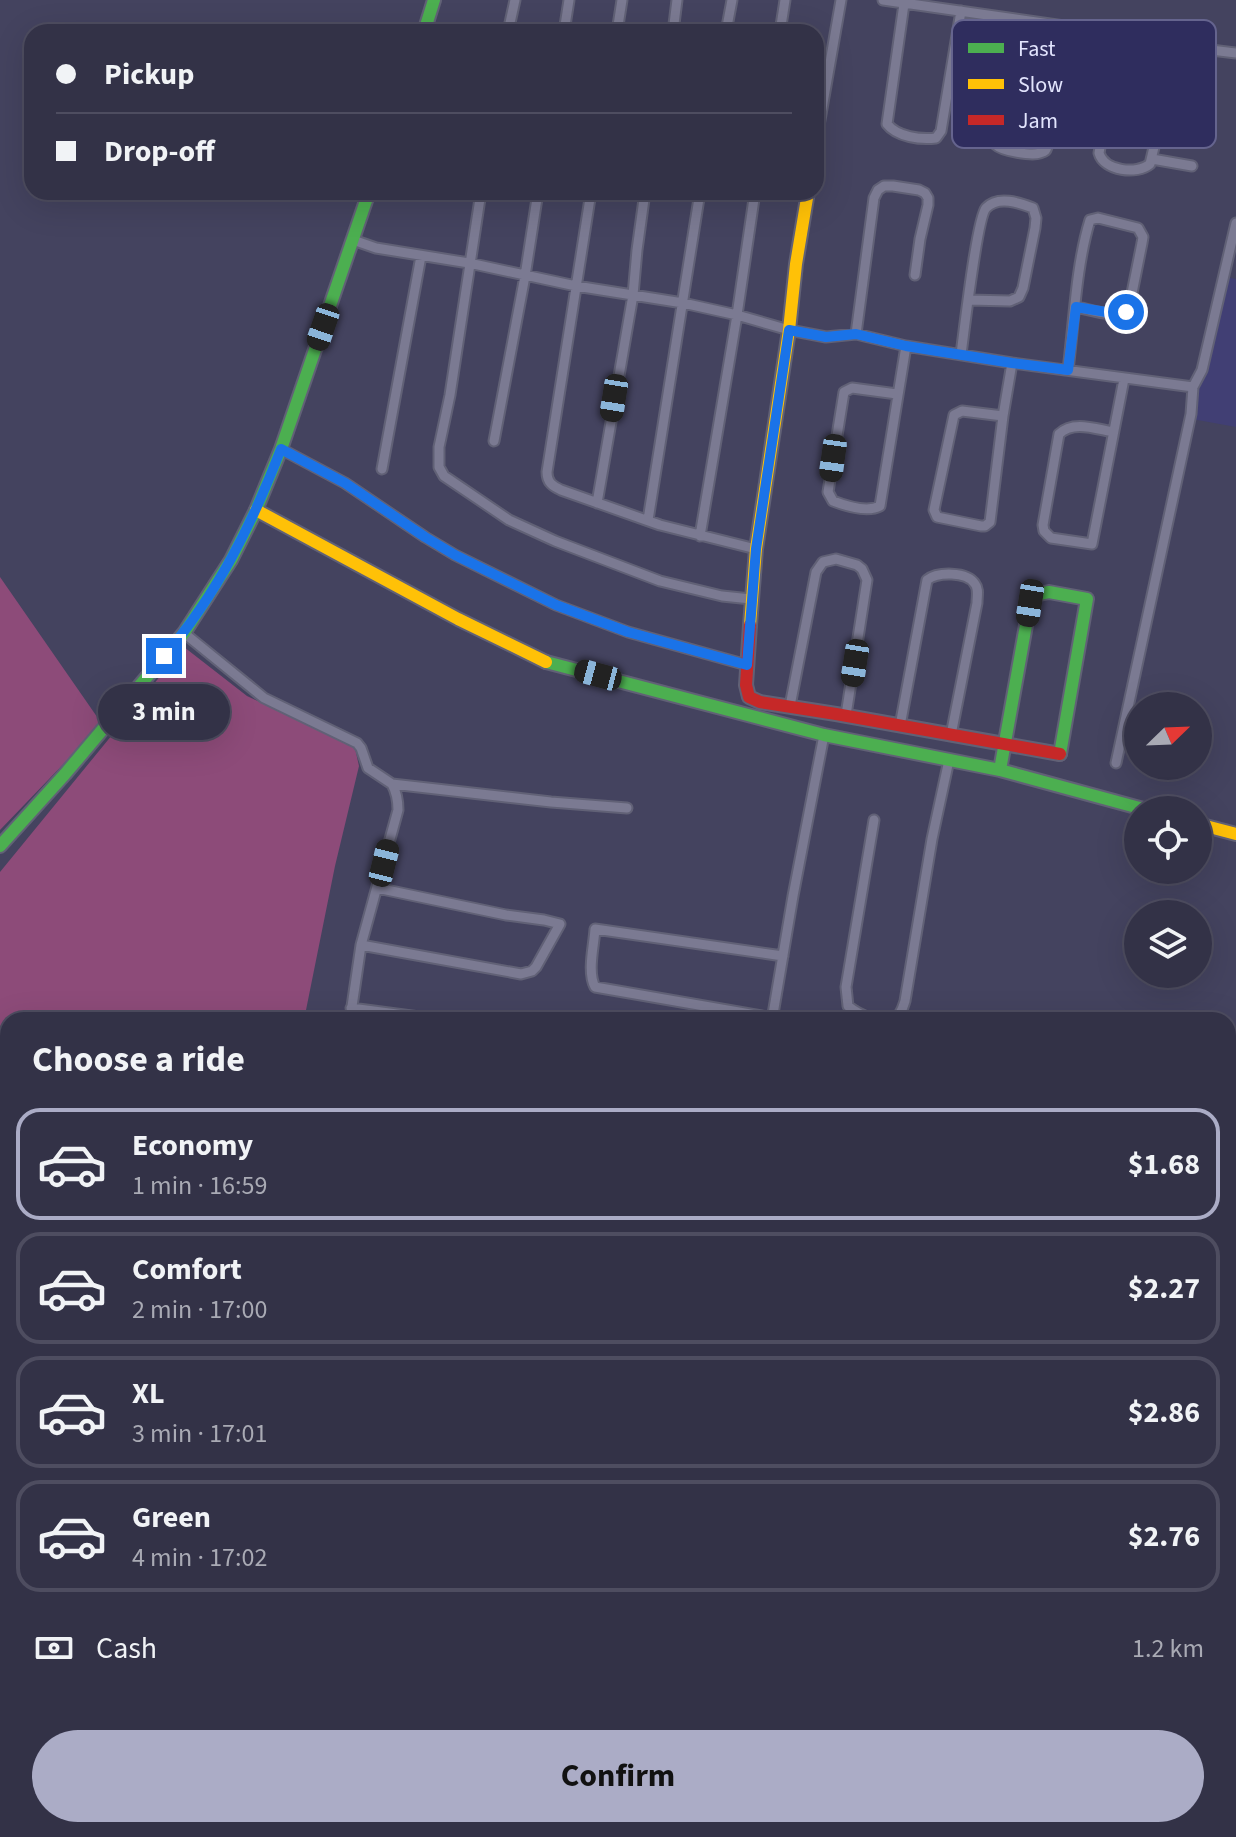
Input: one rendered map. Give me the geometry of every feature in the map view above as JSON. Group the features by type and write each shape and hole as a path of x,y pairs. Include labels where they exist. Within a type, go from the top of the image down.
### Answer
{"street":[{"path":"426,24 434,0"},
{"path":"510,24 515,0"},
{"path":"565,24 569,0"},
{"path":"618,24 622,0"},
{"path":"674,24 677,0"},
{"path":"728,24 732,0"},
{"path":"781,24 785,0"},
{"path":"824,97 841,0"},
{"path":"883,0 1020,20"},
{"path":"904,4 887,124 894,132 936,138 941,131 952,65"},
{"path":"960,20 961,11"},
{"path":"1216,51 1236,53"},
{"path":"1000,148 1037,154 1046,148"},
{"path":"1100,148 1100,159 1110,166 1135,171 1146,168 1155,148"},
{"path":"1152,159 1192,166"},
{"path":"856,334 874,198 884,186 919,190 928,198 915,275"},
{"path":"0,846 184,633 231,560 281,449 366,200"},
{"path":"480,200 450,395 439,447 439,467 444,476 509,520 555,541 660,581 722,596 751,599"},
{"path":"494,441 537,200"},
{"path":"590,200 547,476 552,485 597,503 700,536 756,549"},
{"path":"597,503 633,295 644,200"},
{"path":"648,520 699,200"},
{"path":"700,536 754,200"},
{"path":"807,200 756,549 746,685 749,697 760,702 846,715 1005,746 1061,754 1087,599 1045,592 1032,598 1005,746 1000,770"},
{"path":"961,354 969,300 983,215 986,208 1006,201 1033,208 1035,228 1019,297 1010,301 969,300"},
{"path":"1068,370 1076,307 1085,239 1090,220 1098,218 1138,228 1143,237 1126,312 1118,314 1076,307"},
{"path":"1116,763 1191,414 1193,387 1202,370 1236,223"},
{"path":"353,240 376,248 683,303 826,337 856,334 906,346 1012,363 1193,387"},
{"path":"382,469 421,256"},
{"path":"897,394 852,388 844,392 828,492 833,501 867,509 880,506 906,346"},
{"path":"1003,416 962,411 954,415 934,510 937,517 981,526 990,522 1012,363"},
{"path":"1113,432 1072,426 1059,434 1043,525 1051,538 1092,544 1124,379"},
{"path":"281,449 345,483 455,555 556,605 628,632 747,665"},
{"path":"256,510 541,661 824,735 1000,770 1124,804"},
{"path":"790,706 816,572 823,562 836,559 857,565 867,580 846,715"},
{"path":"900,726 927,580 934,575 966,577 976,585 977,603 951,735"},
{"path":"184,633 264,698 357,743 368,768 392,784 627,808"},
{"path":"774,1012 824,735"},
{"path":"901,1012 949,760"},
{"path":"351,1012 361,945 398,810 397,794 392,784"},
{"path":"858,1012 848,1006 846,987 874,820"},
{"path":"1212,828 1236,834"},
{"path":"361,945 521,974 536,967 560,924 377,888"},
{"path":"734,1012 595,987 592,973 595,929 783,956"},
{"path":"351,1008 381,1012"}],"shaded area":[{"path":"1226,277 1236,279 1236,427 1192,419"},
{"path":"0,577 102,724 0,830"},
{"path":"184,647 247,696 355,748 359,766 306,1012 0,1012 0,872"}],"traffic: fast":[{"path":"426,24 434,0"},
{"path":"0,846 184,633 231,560 281,449 366,200"},
{"path":"1000,770 1030,603 1034,595 1049,592 1087,599 1060,754"},
{"path":"546,662 824,735 1000,770 1124,804"}],"traffic: slow":[{"path":"750,625 756,549 807,200"},
{"path":"256,510 458,619 546,662"},
{"path":"1212,828 1236,834"}],"traffic: jam":[{"path":"750,625 746,685 749,697 760,702 1060,754"}],"route":[{"path":"164,656 184,633 231,560 281,449 360,492 455,555 556,605 628,632 747,665 756,549 789,330 826,337 856,334 906,346 1068,370 1076,307 1118,314 1126,312"}]}
